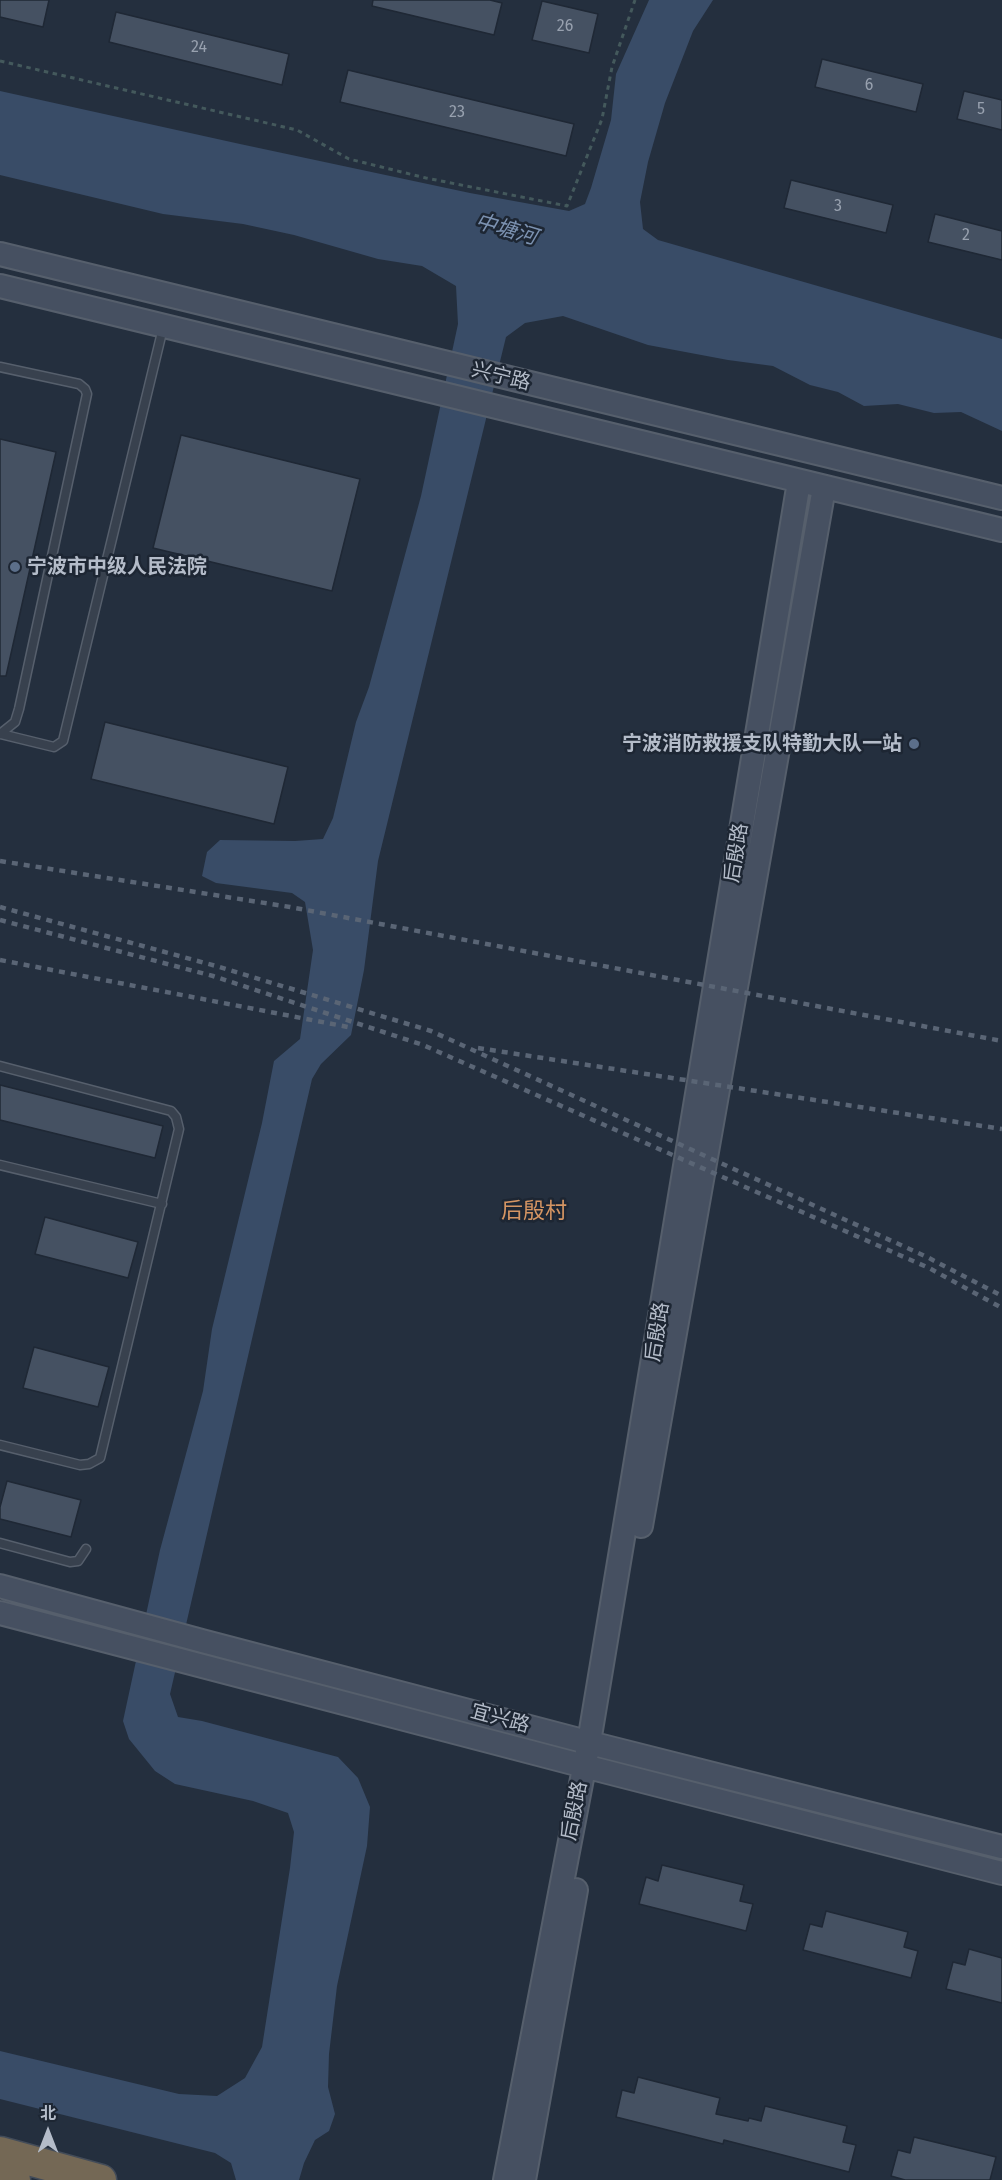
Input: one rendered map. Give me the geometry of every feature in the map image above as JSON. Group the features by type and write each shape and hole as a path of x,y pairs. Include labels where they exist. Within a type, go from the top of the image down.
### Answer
{"highway":[{"path":"0,2152 101,2180"},
{"path":"0,2176 15,2180"}],"main road":[{"name":"兴宁路","path":"0,254 1002,498"},
{"path":"0,286 1002,530"},
{"name":"后殷路","path":"596,1744 799,482"},
{"name":"后殷路","path":"505,2180 596,1744 824,488"},
{"name":"宜兴路","path":"0,1586 596,1744 1002,1847"},
{"name":"宜兴路","path":"0,1613 202,1665 589,1779 1002,1873"},
{"name":"后殷路","path":"524,2180 572,1867"}],"lane":[{"path":"0,734 54,747 63,741 164,325"},
{"path":"0,367 80,384 85,388 87,394 20,709 15,722 0,734"},
{"path":"0,1066 171,1111 179,1129 100,1458 89,1464 80,1465 0,1445"},
{"path":"0,1165 162,1204"},
{"path":"0,1543 70,1562 78,1561 86,1549"}],"path":[{"path":"0,61 297,130 349,159 567,206 602,119 612,66 635,0"}],"water":[{"name":"中塘河","path":"649,0 713,0 693,31 665,103 648,162 640,202 643,229 658,240 1002,339 1002,431 961,412 934,413 898,404 864,406 838,392 810,385 773,366 648,345 563,316 525,323 506,337 378,861 364,970 351,1035 321,1064 312,1079 170,1694 178,1717 202,1721 338,1757 358,1778 370,1807 367,1846 337,1986 329,2054 328,2087 335,2114 329,2131 315,2140 299,2180 236,2180 231,2163 215,2153 0,2099 0,2051 179,2094 217,2096 245,2078 262,2047 294,1832 288,1813 253,1801 175,1784 155,1771 129,1739 123,1721 160,1550 203,1391 212,1329 262,1123 274,1061 300,1039 313,950 305,902 292,893 216,883 202,876 207,852 220,840 323,839 333,818 356,722 369,687 421,496 458,324 456,286 422,266 378,259 294,235 243,224 163,214 0,175 0,91 470,193 569,211 585,204 611,120 616,74"}],"building":[{"path":"0,0 49,0 43,27 0,17"},
{"path":"373,0 490,0 502,3 494,35 372,6"},
{"path":"542,1 598,14 589,53 532,40"},
{"path":"116,12 289,54 282,85 109,42"},
{"path":"822,59 923,84 916,112 815,87"},
{"path":"348,70 574,124 566,156 340,102"},
{"path":"964,91 1002,100 1002,130 957,119"},
{"path":"791,180 893,205 886,233 784,208"},
{"path":"935,214 1002,231 1002,260 928,242"},
{"path":"181,435 360,479 332,591 153,548"},
{"name":"宁波市中级人民法院","path":"0,439 56,452 6,676 0,676"},
{"path":"105,722 288,767 274,824 91,779"},
{"path":"0,1085 163,1126 155,1158 0,1120"},
{"path":"45,1217 138,1242 128,1278 35,1254"},
{"path":"34,1347 109,1367 98,1407 23,1388"},
{"path":"7,1481 81,1500 71,1537 0,1519 0,1507"},
{"path":"662,1865 744,1885 740,1901 753,1904 746,1931 639,1904 646,1877 658,1881"},
{"path":"826,1911 908,1932 904,1947 918,1951 911,1978 803,1950 810,1924 822,1927"},
{"path":"969,1949 1002,1958 1002,2003 946,1989 953,1962 965,1965"},
{"path":"638,2077 720,2098 716,2114 748,2121 749,2118 761,2121 765,2106 847,2126 843,2142 856,2145 849,2172 724,2140 723,2144 616,2117 622,2090 634,2093"},
{"path":"914,2137 996,2157 990,2180 905,2180 891,2176 898,2150 910,2153"}],"railway":[{"path":"0,861 290,907 1002,1041"},
{"path":"0,907 216,966 431,1031 927,1257 1002,1296"},
{"path":"0,920 213,976 423,1045 929,1268 1002,1308"},
{"path":"0,960 348,1027"},
{"path":"478,1048 1002,1129"}],"place":[{"name":"宁波市中级人民法院","path":"15,567"},
{"name":"宁波消防救援支队特勤大队一站","path":"914,744"}],"district":[{"name":"后殷村","path":"534,1212"}]}
